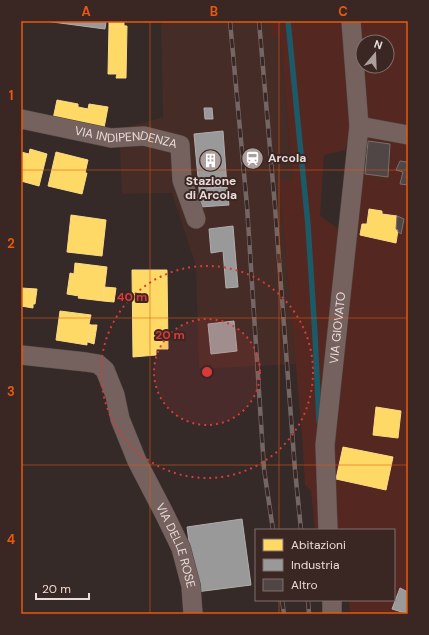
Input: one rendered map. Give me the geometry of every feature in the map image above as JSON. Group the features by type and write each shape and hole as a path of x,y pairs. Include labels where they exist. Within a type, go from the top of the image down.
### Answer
{"street":[{"name":"VIA GIOVATO","path":"328,529 325,445 359,126 350,21"},
{"name":"VIA INDIPENDENZA","path":"21,119 111,138 144,136 180,145 182,180 196,219"},
{"path":"359,126 408,135"},
{"name":"VIA DELLE ROSE","path":"21,355 98,364 105,370 115,395 120,419 137,460 181,548 191,586 193,614"},
{"path":"332,601 332,614"}],"shaded area":[{"name":"Arcola","path":"161,21 270,21 271,36 280,36 293,181 279,181 296,364 199,369 196,266 172,193 122,194 120,147 124,128 163,117"},
{"path":"270,21 346,21 354,116 345,150 324,155 320,216 343,232 325,529 315,529 311,491 305,485 302,433 279,181 293,180 280,36 271,36"},
{"path":"353,21 408,21 408,133 362,124 358,74 395,74 395,34 355,34 355,44"},
{"path":"361,129 408,138 408,614 350,614 349,601 395,601 395,529 331,529 330,497"}],"building: Abitazioni":[{"path":"109,21 124,21 124,26 109,25"},
{"path":"109,25 127,26 126,78 116,78 117,74 108,74"},
{"path":"57,100 78,104 78,107 88,109 89,104 108,107 104,128 53,119"},
{"path":"30,149 47,154 39,186 21,181 21,152 29,154"},
{"path":"56,152 88,160 85,173 87,173 82,194 48,186"},
{"path":"369,209 382,211 382,214 397,216 396,229 398,230 396,243 360,235 362,224 367,224"},
{"path":"71,215 106,220 102,256 67,252"},
{"path":"75,263 107,267 103,301 78,298 79,296 67,294 70,273 74,274"},
{"path":"132,270 167,270 168,349 156,349 156,355 133,357"},
{"path":"104,287 116,288 114,302 103,301"},
{"path":"21,288 37,289 33,308 21,306"},
{"path":"60,311 91,315 89,324 91,325 87,345 56,340"},
{"path":"91,325 97,325 94,344 88,342"},
{"path":"376,407 401,411 398,438 373,435"},
{"path":"343,447 393,457 386,490 336,479"}],"building: Industria":[{"path":"45,21 106,21 105,29"},
{"path":"204,108 212,108 213,119 205,119"},
{"name":"Stazione di Arcola","path":"223,131 227,187 199,189 194,134"},
{"path":"227,187 229,205 200,207 199,189"},
{"path":"233,226 238,287 226,288 223,251 211,253 209,229"},
{"path":"234,321 237,351 211,354 208,324"},
{"path":"242,519 251,585 196,592 187,527"},
{"path":"400,588 408,592 408,614 392,609"}],"building: Altro":[{"path":"368,141 390,144 388,177 365,174"},
{"path":"400,161 407,162 408,176 406,178 408,178 408,185 400,184 403,172 396,170"},
{"path":"397,216 404,219 401,234 396,229"}],"waterway":[{"path":"288,21 308,225 319,421"}],"railway":[{"path":"230,21 247,206 264,469 273,529"},
{"path":"259,21 301,529"},
{"path":"282,601 284,614"},
{"path":"308,601 309,614"}],"place":[{"name":"Arcola","path":"252,158"},
{"name":"Stazione di Arcola","path":"211,160"}]}
